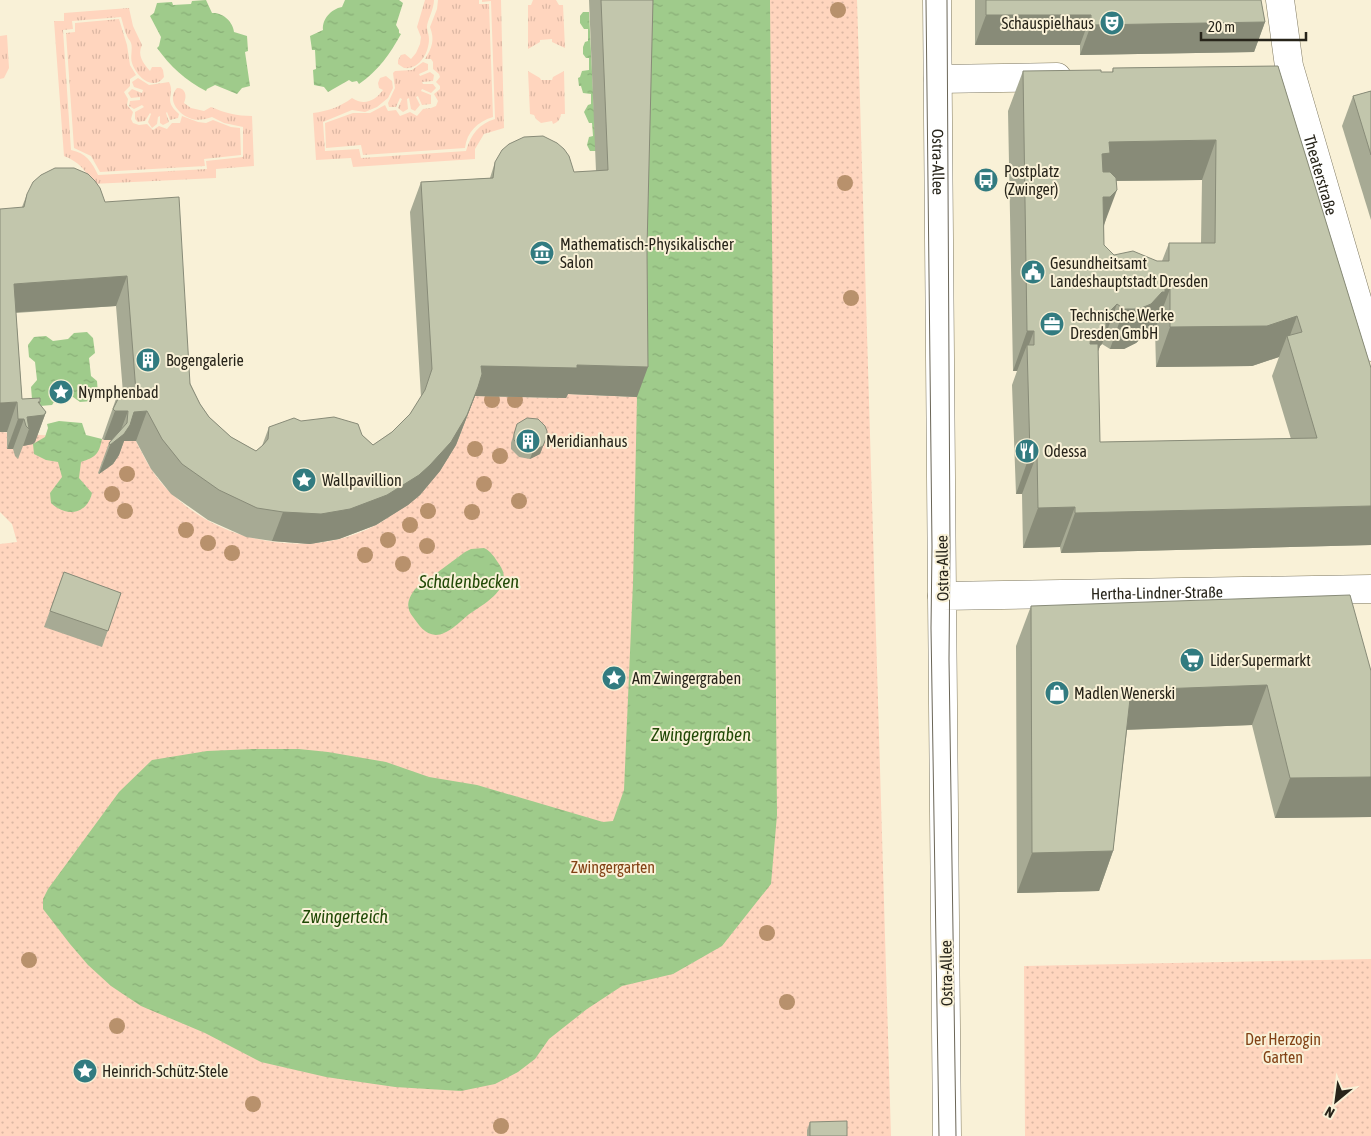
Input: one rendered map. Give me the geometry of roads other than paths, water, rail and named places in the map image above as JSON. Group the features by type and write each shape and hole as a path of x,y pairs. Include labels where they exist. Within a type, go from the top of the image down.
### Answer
{"street":[{"name":"Ostra-Allee","path":"937,0 947,1136"},
{"name":"Theaterstraße","path":"1280,0 1276,68 1371,347"},
{"path":"938,79 1079,77"},
{"name":"Hertha-Lindner-Straße","path":"942,596 1371,588"}],"water":[{"path":"206,0 212,13 224,16 232,25 234,32 247,36 248,51 245,52 250,86 242,88 237,94 215,85 206,91 192,83 167,61 157,48 161,37 150,16 154,13 157,3 172,2 173,5 191,4 192,1"},
{"path":"345,0 399,0 403,3 396,25 401,34 383,62 366,79 359,84 357,81 352,82 349,80 328,92 324,87 314,85 313,70 316,69 315,50 312,50 310,36 323,30 324,22 328,15 342,7"},
{"name":"Zwingerteich","path":"642,0 770,0 777,815 771,884 722,946 673,974 622,986 587,1009 549,1039 535,1059 518,1072 495,1084 461,1091 395,1087 326,1077 261,1062 205,1033 141,1006 111,986 88,965 70,944 43,909 43,899 48,889 119,792 152,760 207,751 299,749 386,762 429,777 477,785 603,822 613,821 624,790 633,583 637,397 636,278"},
{"path":"583,12 589,12 596,151 590,151 587,145 589,137 593,136 592,123 589,123 584,112 588,105 591,104 591,94 583,93 581,86 579,86 578,78 582,71 589,70 589,58 586,58 583,54 583,47 585,42 588,41 588,29 584,29 580,23 580,16"},
{"path":"87,332 93,338 95,353 89,358 91,376 97,381 98,394 92,401 80,402 73,397 57,398 52,405 40,406 32,399 31,387 37,380 35,362 29,357 28,345 34,337 46,336 53,341 68,339 74,333"},
{"path":"59,421 82,423 86,435 102,439 96,454 81,462 79,478 92,493 86,506 75,512 63,510 51,503 50,493 62,477 58,462 46,460 34,454 33,444 45,437 48,428 47,424"},
{"name":"Schalenbecken","path":"484,548 493,555 503,572 504,580 496,594 449,631 436,635 422,629 408,606 415,589 465,552 471,549"}],"tram line":[{"path":"926,0 932,547 931,628 939,1136"},
{"path":"947,0 949,659 956,1136"}],"place":[{"name":"Schauspielhaus","path":"1112,23"},
{"name":"Postplatz (Zwinger)","path":"986,180"},
{"name":"Mathematisch-Physikalischer Salon","path":"542,253"},
{"name":"Gesundheitsamt Landeshauptstadt Dresden","path":"1033,272"},
{"name":"Technische Werke Dresden GmbH","path":"1052,324"},
{"name":"Bogengalerie","path":"148,360"},
{"name":"Nymphenbad","path":"61,392"},
{"name":"Meridianhaus","path":"528,441"},
{"name":"Odessa","path":"1027,451"},
{"name":"Wallpavillion","path":"304,480"},
{"name":"Lider Supermarkt","path":"1192,660"},
{"name":"Am Zwingergraben","path":"614,678"},
{"name":"Madlen Wenerski","path":"1057,693"},
{"name":"Heinrich-Schütz-Stele","path":"85,1071"}],"water label":[{"name":"Zwingergraben","path":"701,735"}],"park label":[{"name":"Zwingergarten","path":"613,867"},
{"name":"Der Herzogin Garten","path":"1283,1048"}]}
